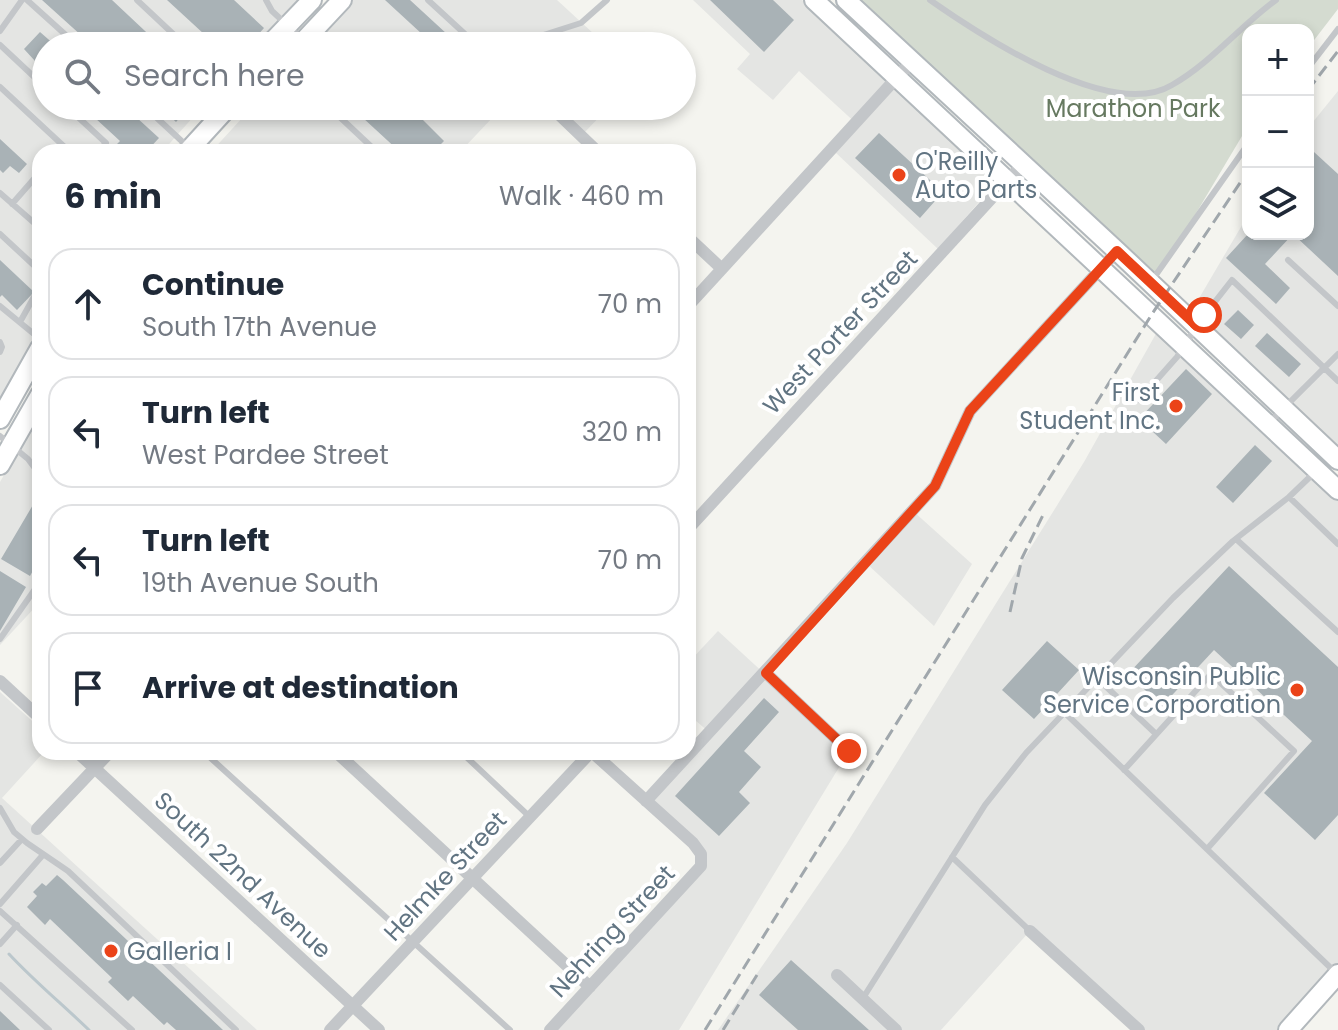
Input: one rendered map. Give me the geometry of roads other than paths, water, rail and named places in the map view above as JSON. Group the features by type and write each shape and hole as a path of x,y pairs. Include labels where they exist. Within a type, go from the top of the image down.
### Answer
{"main road":[{"path":"282,32 312,0"},
{"path":"312,32 342,0"},
{"path":"814,0 1338,490"},
{"path":"846,0 1283,408 1336,453"},
{"path":"194,144 216,120"},
{"path":"0,419 32,362"},
{"path":"0,465 5,441 32,406"},
{"path":"1288,1030 1338,974"}],"street":[{"path":"696,297 912,61"},
{"path":"565,120 590,144"},
{"name":"West Porter Street","path":"696,520 1023,164"},
{"path":"696,245 722,269"},
{"path":"696,748 935,486 970,411 1117,251"},
{"path":"1316,470 1336,453"},
{"path":"766,673 849,751"},
{"path":"0,681 32,711"},
{"name":"South 22nd Avenue","path":"85,760 379,1030"},
{"path":"37,829 103,760"},
{"path":"345,760 590,987"},
{"name":"Helmke Street","path":"330,1030 584,760"},
{"path":"601,760 646,801 684,760"},
{"name":"Nehring Street","path":"550,1030 698,872 702,860 698,849 646,801"},
{"path":"1030,931 1139,1030"},
{"path":"837,975 896,1030"}],"lane":[{"path":"0,31 25,0 62,32"},
{"path":"137,0 171,32"},
{"path":"266,0 270,9 292,32"},
{"path":"428,0 463,32"},
{"path":"556,32 589,18 607,0"},
{"path":"930,0 982,36 1034,63 1094,89 1130,94 1169,87 1194,70 1276,0"},
{"path":"1314,60 1338,29"},
{"path":"0,45 32,75"},
{"path":"0,87 32,120"},
{"path":"32,120 56,144"},
{"path":"81,120 105,144"},
{"path":"158,120 183,144"},
{"path":"343,120 368,144"},
{"path":"1150,282 1242,152"},
{"path":"12,204 32,181"},
{"path":"2,198 32,219"},
{"path":"0,234 32,264"},
{"path":"1288,260 1338,306"},
{"path":"1139,400 1185,345 1232,280 1338,381"},
{"path":"20,322 32,300"},
{"path":"0,306 32,332"},
{"path":"0,342 0,352"},
{"path":"1268,424 1338,354"},
{"path":"5,441 32,464"},
{"path":"863,999 1006,776 1173,598 1316,470"},
{"path":"1289,497 1338,544"},
{"path":"1236,539 1338,632"},
{"path":"0,639 32,593"},
{"path":"1124,770 1211,674 1294,751 1207,849"},
{"path":"1097,678 1156,734"},
{"path":"1064,712 1338,974"},
{"path":"213,760 510,1030"},
{"path":"469,760 530,817"},
{"path":"0,808 22,839 42,856 68,871 236,1030"},
{"path":"0,863 22,839"},
{"path":"0,904 42,856"},
{"path":"952,857 1030,931"},
{"path":"0,911 132,1030"},
{"path":"0,944 17,925"},
{"path":"0,985 49,1030"}],"waterway":[{"path":"9,954 89,1030"}],"railway":[{"path":"1314,82 1338,51"},
{"path":"705,1030 1152,314 1242,180"},
{"path":"1010,612 1022,558 1043,515"},
{"path":"723,1030 757,975"}],"place":[{"name":"O'Reilly Auto Parts","path":"899,175"},
{"name":"First Student Inc.","path":"1176,406"},
{"name":"Wisconsin Public Service Corporation","path":"1297,690"},
{"name":"Galleria I","path":"111,951"}],"park label":[{"name":"Marathon Park","path":"1133,108"}]}
